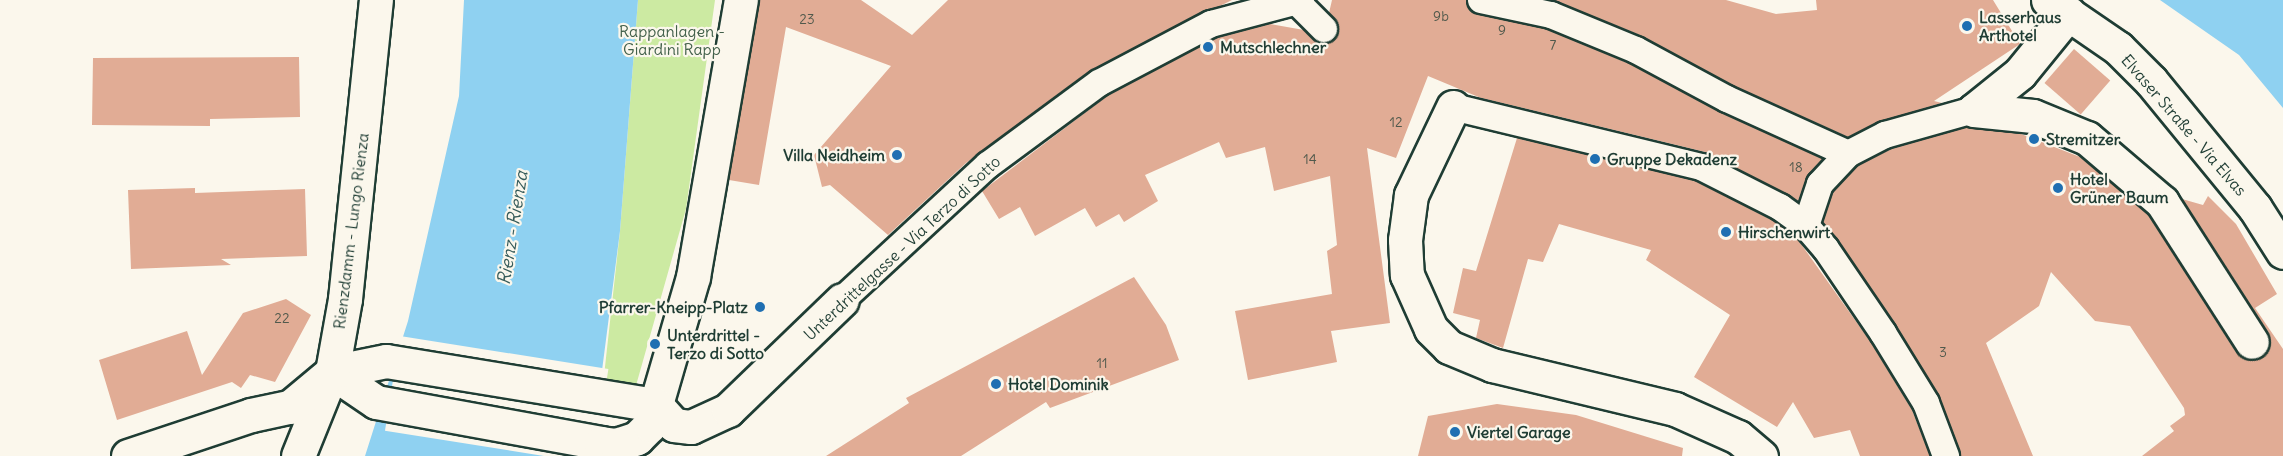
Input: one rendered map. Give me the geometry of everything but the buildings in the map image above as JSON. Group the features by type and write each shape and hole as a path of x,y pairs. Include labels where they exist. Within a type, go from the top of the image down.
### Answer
{"street":[{"name":"Rienzdamm - Lungo Rienza","path":"298,456 332,372 345,299 376,0"},
{"path":"332,372 376,402 600,443 616,445 637,438 650,425 693,277 741,0"},
{"path":"1297,0 1324,28"},
{"name":"Unterdrittelgasse - Via Terzo di Sotto","path":"656,405 674,424 691,427 728,410 842,300 988,165 1100,83 1210,24 1297,0"},
{"path":"1481,0 1551,15 1636,50 1727,99 1848,154"},
{"path":"1974,110 2020,73 2064,4"},
{"name":"Elvaser Straße - Via Elvas","path":"2064,4 2118,48 2151,81 2255,208 2283,252"},
{"path":"1761,456 1738,437 1676,409 1492,365 1449,347 1431,329 1418,306 1407,275 1406,240 1411,195 1453,107 1701,166 1780,207 1806,226 1883,333 1926,403 1946,456"},
{"path":"1806,226 1820,184 1848,154 1885,135 1974,110 2033,116 2087,138 2162,202 2252,342"},
{"path":"128,456 251,415 290,407 332,372 386,361 656,405"}],"green space":[{"name":"Rappanlagen - Giardini Rapp","path":"638,0 715,0 686,209 635,389 603,385 620,231"}],"water":[{"name":"Rienz - Rienza","path":"464,0 638,0 620,231 591,456 365,456 408,321 459,96"},
{"path":"2160,0 2283,0 2283,108 2239,55"}],"pier":[{"path":"400,336 608,369 595,456 544,456 385,431"}],"place":[{"name":"Lasserhaus Arthotel","path":"1967,26"},
{"name":"Mutschlechner","path":"1208,47"},
{"name":"Stremitzer","path":"2034,139"},
{"name":"Villa Neidheim","path":"897,155"},
{"name":"Gruppe Dekadenz","path":"1595,159"},
{"name":"Hotel Grüner Baum","path":"2058,188"},
{"name":"Hirschenwirt","path":"1726,232"},
{"name":"Pfarrer-Kneipp-Platz","path":"760,307"},
{"name":"Unterdrittel - Terzo di Sotto","path":"655,344"},
{"name":"Hotel Dominik","path":"996,384"},
{"name":"Viertel Garage","path":"1455,432"}]}
